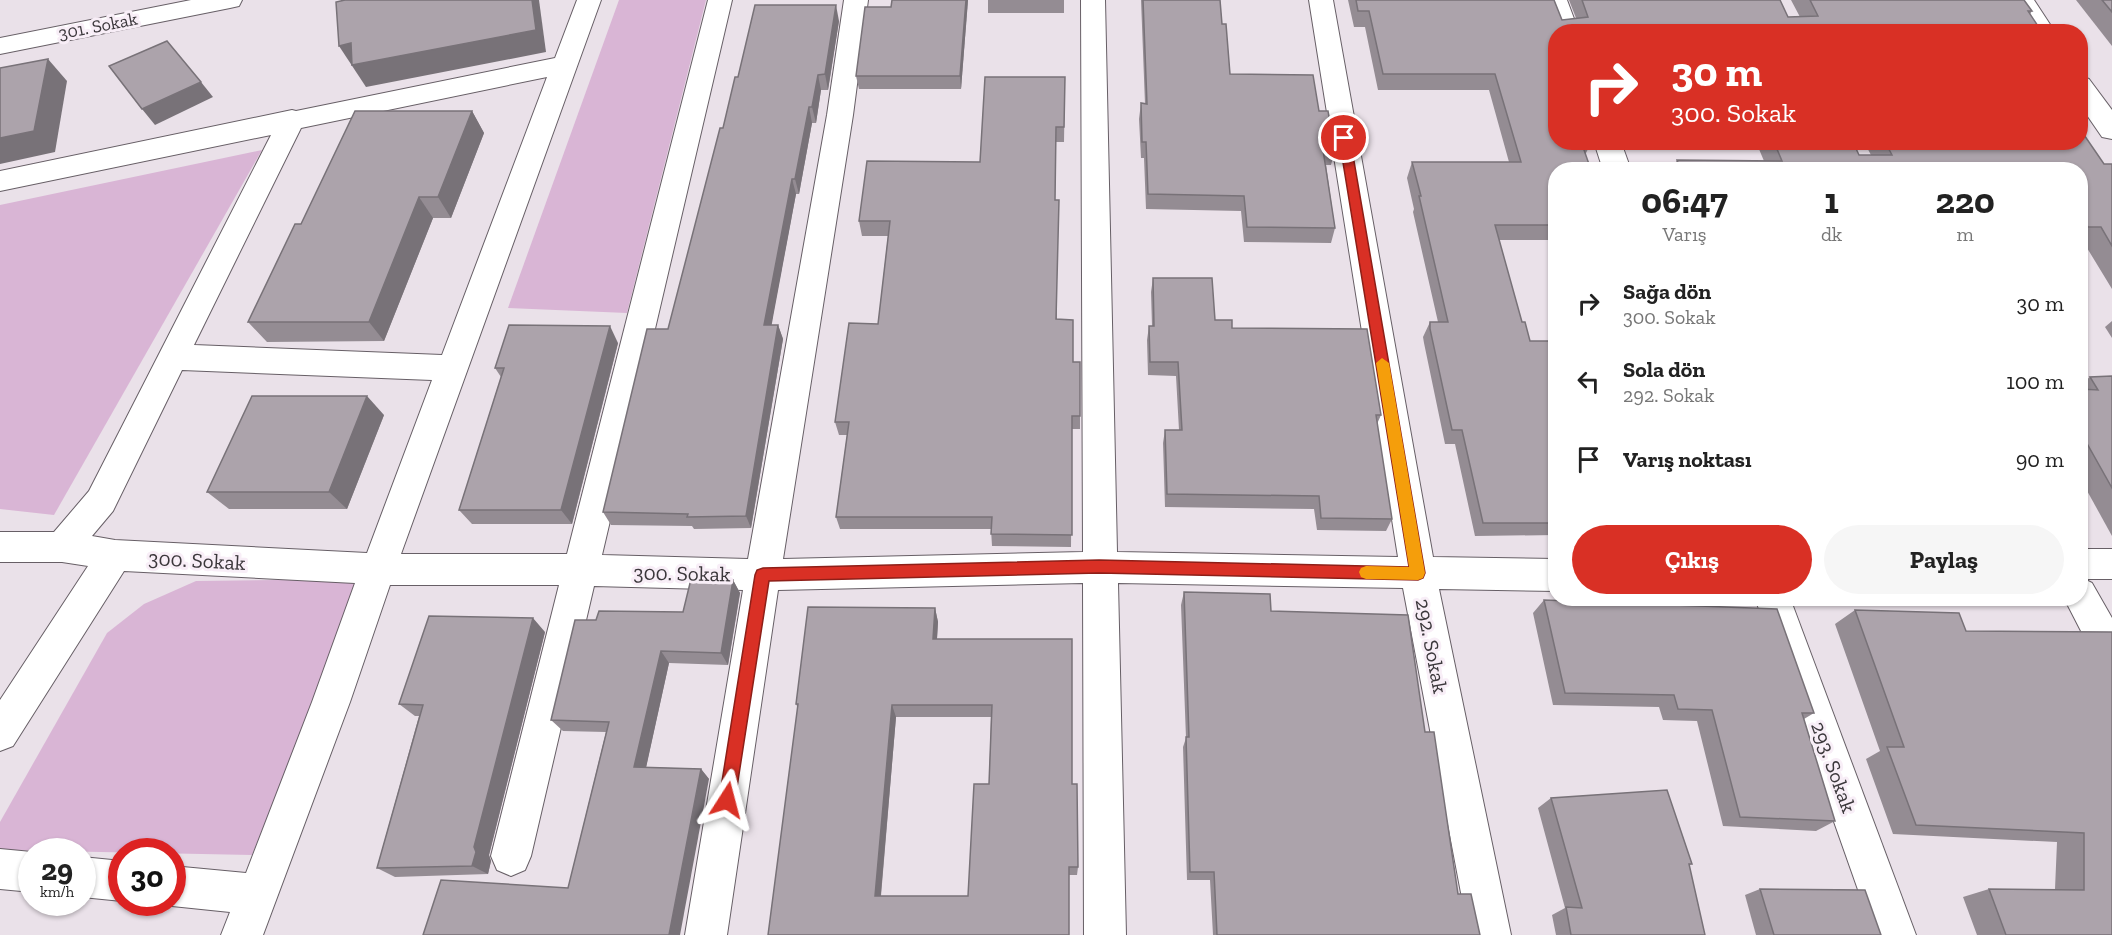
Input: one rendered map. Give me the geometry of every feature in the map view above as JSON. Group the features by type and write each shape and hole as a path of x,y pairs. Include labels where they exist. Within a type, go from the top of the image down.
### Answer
{"street":[{"name":"301. Sokak","path":"0,46 230,0"},
{"path":"242,935 331,702 589,0"},
{"path":"511,856 720,0"},
{"path":"706,935 763,575 840,115 856,0"},
{"path":"1093,0 1105,935"},
{"name":"292. Sokak","path":"1321,0 1418,573 1490,935"},
{"path":"1555,0 1564,24"},
{"path":"2022,0 2038,24"},
{"path":"0,181 292,119 564,65"},
{"path":"2088,96 2112,130"},
{"path":"62,547 101,501 292,119"},
{"path":"174,357 453,368"},
{"name":"300. Sokak","path":"0,547 62,547 115,555 378,569 582,570 763,575 1099,567 1548,575"},
{"path":"0,733 115,555"},
{"path":"2088,564 2112,564"},
{"name":"293. Sokak","path":"1775,606 1895,935"},
{"path":"2086,606 2112,654"},
{"path":"0,868 18,870"},
{"path":"186,887 257,894"}],"shaded area":[{"path":"619,0 706,0 627,313 508,308"},
{"path":"262,150 54,515 0,509 0,205"},
{"path":"362,579 252,855 186,854 186,838 108,838 108,852 96,852 96,838 18,838 18,850 0,850 0,822 107,633 144,604 196,581"}],"building":[{"path":"345,0 532,0 536,30 352,65 351,43 339,46 336,2"},
{"path":"892,0 966,0 960,76 856,76 865,7 891,7"},
{"path":"1143,0 1220,0 1222,24 1226,24 1230,74 1313,75 1319,111 1328,111 1335,150 1323,150 1335,228 1247,227 1244,196 1148,194 1146,142 1142,142 1141,103 1147,104"},
{"path":"1356,0 1554,0 1562,20 1588,17 1582,0 1780,0 1788,17 1818,16 1810,0 2024,0 2032,11 2028,11 2037,24 1548,24 1548,150 1584,150 1588,162 1548,162 1548,225 1495,225 1522,322 1525,322 1530,341 1548,341 1548,523 1483,523 1462,430 1452,430 1430,329 1430,322 1448,322 1412,162 1521,162 1495,74 1383,74 1369,11 1358,11"},
{"path":"2102,0 2112,0 2112,12"},
{"path":"755,5 836,5 825,74 818,75 812,107 809,107 795,179 792,179 764,325 778,325 746,516 687,517 688,514 603,512 647,329 668,329 720,128 723,128 735,77 738,77"},
{"path":"167,41 201,82 142,109 109,66"},
{"path":"48,59 34,131 0,138 0,68"},
{"path":"985,77 1065,77 1064,127 1056,127 1055,200 1059,200 1056,319 1073,320 1073,362 1080,362 1080,416 1072,416 1072,535 991,534 992,517 836,517 849,422 835,422 849,323 878,324 890,221 859,221 867,161 980,162"},
{"path":"355,111 472,111 438,197 419,197 369,322 248,322 295,224 301,224"},
{"path":"2088,141 2104,164 2112,164 2112,246 2101,227 2088,227 2088,162 1678,162 1677,160 1782,161 1777,150 1857,150 1859,155 1892,155 1889,150 2088,150"},
{"path":"1153,278 1212,278 1215,320 1232,320 1232,328 1367,329 1381,415 1376,415 1392,519 1321,518 1319,496 1167,494 1165,430 1182,430 1178,362 1150,362 1149,326 1154,326"},
{"path":"509,325 610,326 561,510 459,510 504,368 495,368"},
{"path":"2112,376 2112,488 2088,445 2088,389 2098,390 2090,377"},
{"path":"252,396 367,396 329,492 207,492"},
{"path":"691,579 733,580 721,653 661,651 634,767 701,769 669,935 423,935 441,880 568,888 609,722 551,720 575,620 596,620 599,611 683,612"},
{"path":"1184,592 1270,594 1271,611 1408,615 1425,732 1434,732 1458,894 1471,894 1480,935 1217,935 1214,872 1190,872 1186,737 1189,737"},
{"path":"1544,600 1548,600 1548,606 1699,606 1777,609 1814,713 1802,713 1835,821 1740,817 1712,710 1678,709 1674,695 1565,693"},
{"path":"808,607 935,608 933,639 1072,639 1072,784 1077,784 1078,867 1069,867 1069,935 768,935 798,704 796,704","holes":["892,705 992,705 989,784 974,784 968,896 875,896"]},
{"path":"1855,610 1959,613 1966,631 2112,632 2112,935 2006,935 1989,889 2084,890 2084,833 1916,825 1887,747 1904,747"},
{"path":"429,616 533,618 474,847 476,852 472,866 377,868 423,705 399,704"},
{"path":"1667,790 1692,864 1689,864 1705,935 1571,935 1566,907 1582,908 1551,798"},
{"path":"1760,889 1865,890 1881,935 1774,935"}],"slow traffic":[{"path":"1366,572 1418,573 1382,363"}],"route":[{"path":"727,800 763,575 1099,567 1418,573 1344,138"}]}
